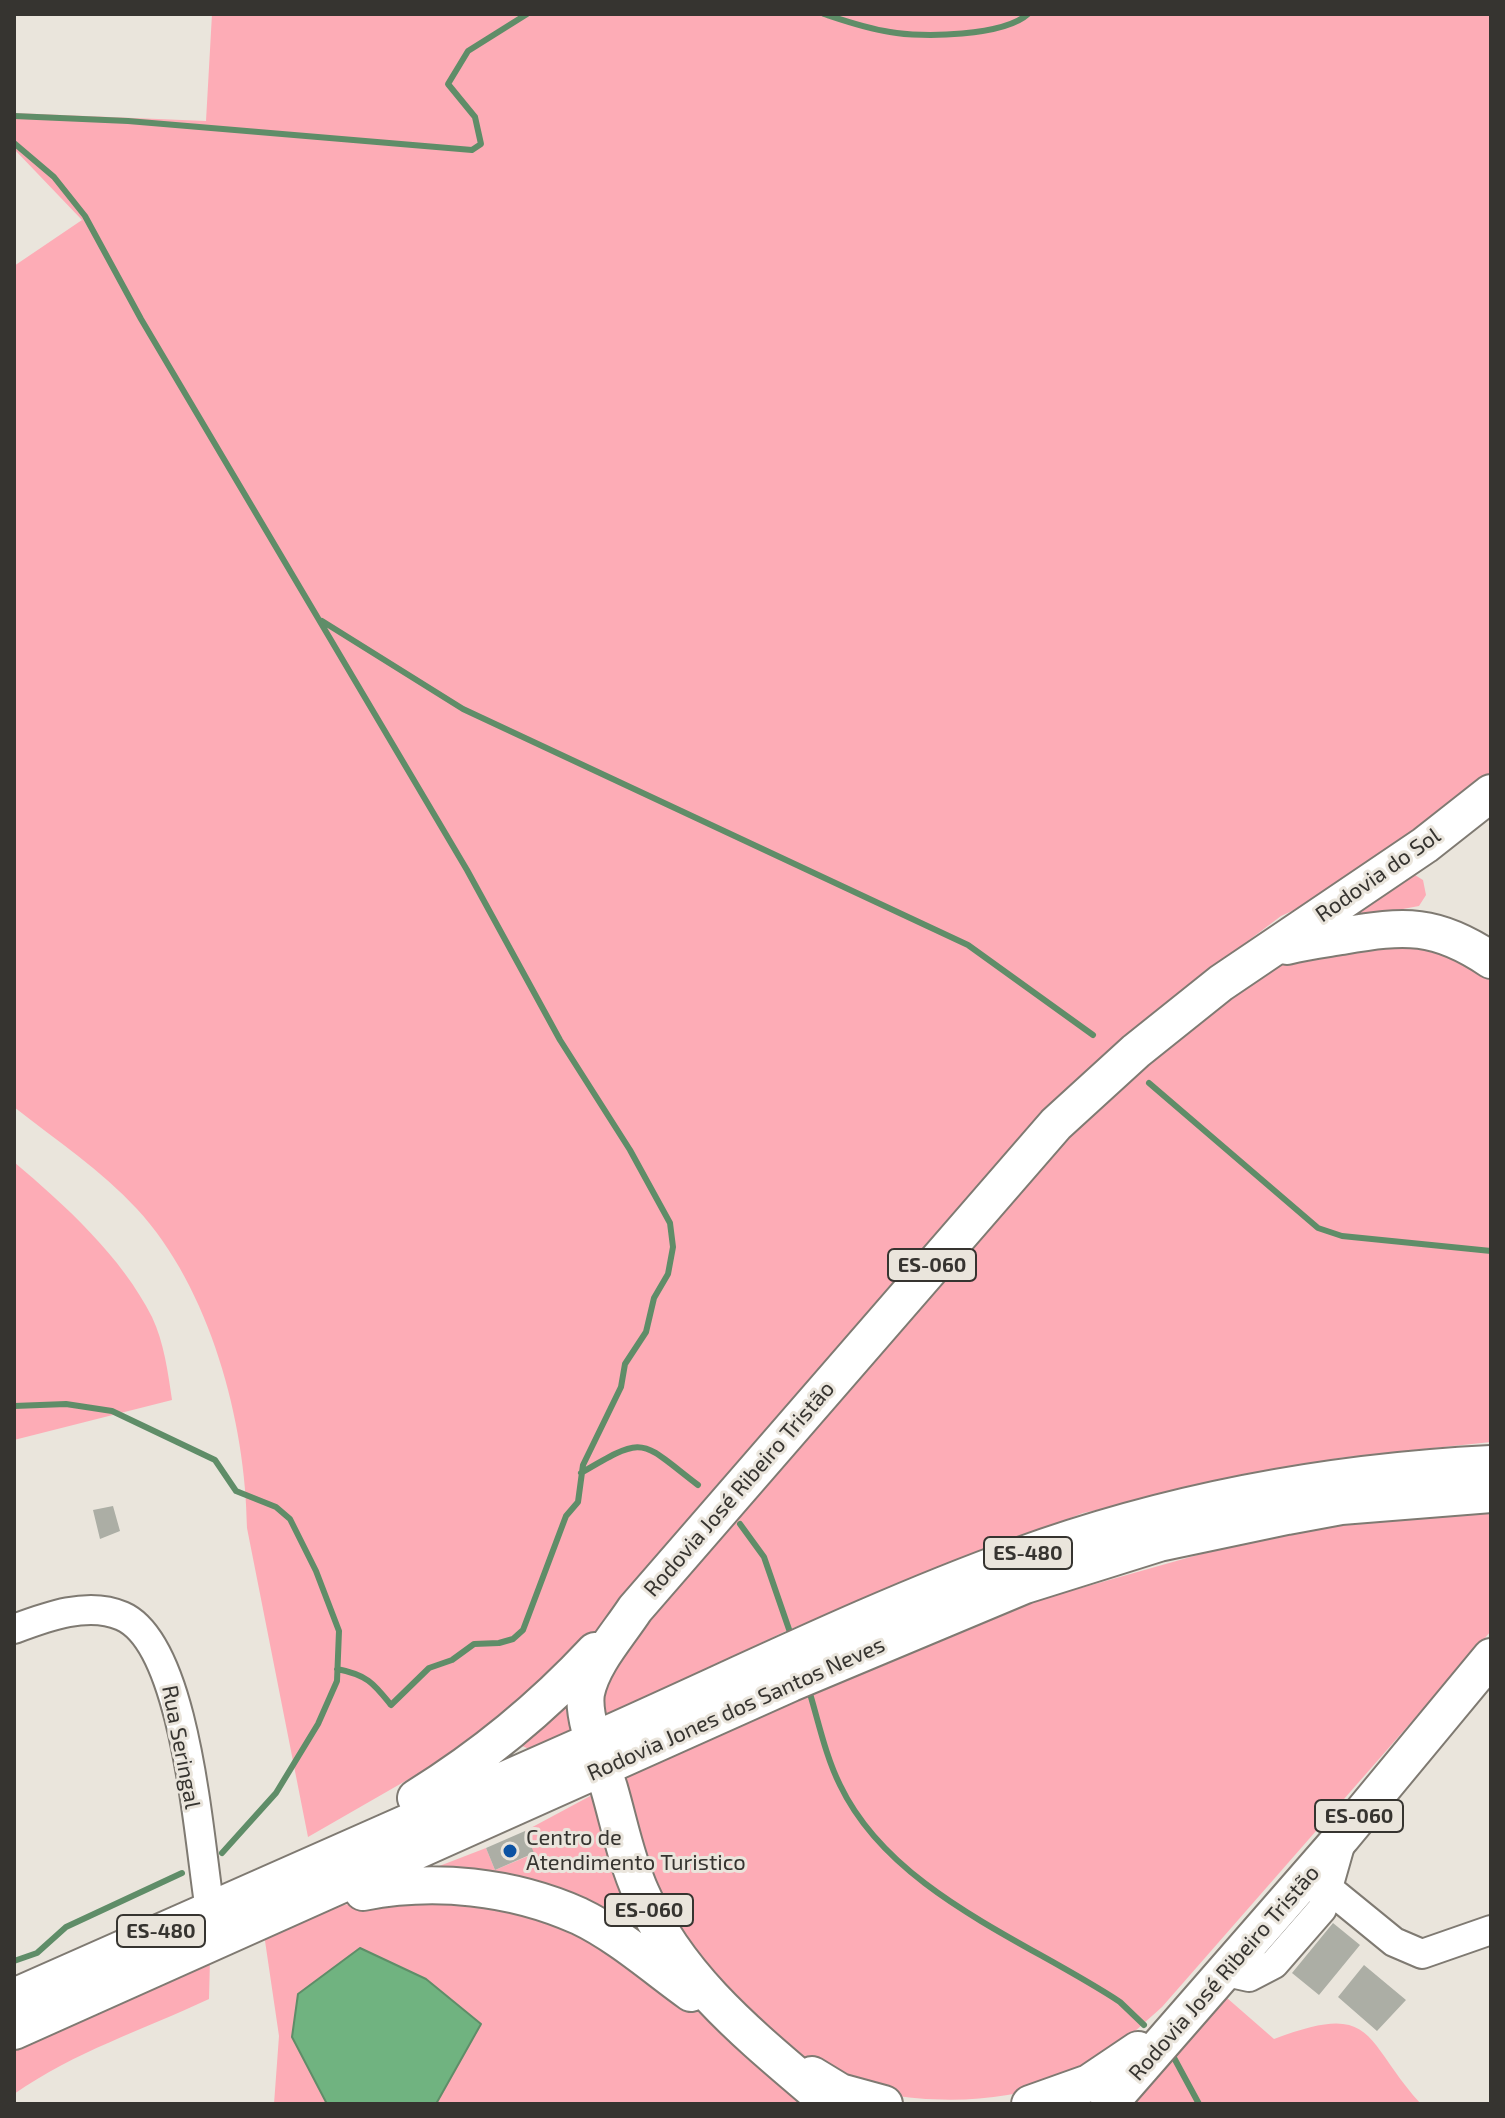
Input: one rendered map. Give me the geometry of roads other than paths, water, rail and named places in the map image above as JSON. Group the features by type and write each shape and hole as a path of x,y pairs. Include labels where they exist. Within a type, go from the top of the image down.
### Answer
{"main road":[{"name":"Rodovia do Sol","path":"1263,954 1425,845 1491,793"},
{"path":"1263,954 1308,940 1414,926 1445,933 1491,960"},
{"name":"Rodovia José Ribeiro Tristão","path":"830,2104 750,2036 680,1961 659,1930 639,1890 598,1754 585,1697 591,1675 635,1609 1056,1124 1136,1051 1263,954"},
{"name":"Rodovia Jones dos Santos Neves","path":"14,2031 307,1902 858,1621 1017,1557 1099,1530 1279,1488 1406,1470 1491,1464"},
{"name":"Rodovia Jones dos Santos Neves","path":"14,1997 307,1864 598,1754 1025,1585 1159,1543 1341,1506 1491,1494"},
{"path":"307,1864 454,1774 513,1732 550,1700 635,1609"},
{"name":"Rodovia José Ribeiro Tristão","path":"1109,2104 1342,1837 1491,1657"},
{"path":"307,1902 405,1884 432,1884 508,1894 557,1908 582,1918 750,2036 840,2092 884,2104"},
{"path":"1030,2104 1067,2093 1116,2068 1222,1971"}],"street":[{"name":"Rua Seringal","path":"14,1629 76,1611 109,1612 125,1617 142,1632 159,1657 182,1730 210,1910"},
{"path":"1222,1971 1249,1977 1265,1971 1319,1914 1329,1889 1342,1837"},
{"path":"1329,1889 1394,1942 1422,1954 1491,1930"}],"waterway":[{"path":"14,116 128,121 472,150 481,144 475,117 448,84 468,51 527,14"},
{"path":"824,14 873,29 922,35 982,31 1001,27 1028,14"},
{"path":"14,143 54,177 85,216 141,319 467,870 560,1040 630,1150 670,1223 673,1247 668,1274 654,1298 646,1332 625,1364 621,1387 583,1465 578,1502 566,1516 523,1630 513,1639 474,1644 452,1660 429,1668 391,1705 369,1681 337,1669"},
{"path":"322,621 463,709 968,945 1093,1035"},
{"path":"1149,1083 1318,1228 1342,1236 1491,1251"},
{"path":"14,1406 66,1404 112,1411 215,1460 236,1491 276,1507 290,1519 316,1571 339,1631 337,1681 318,1724 276,1793 222,1853"},
{"path":"581,1473 619,1452 642,1448 652,1451 698,1485"},
{"path":"740,1524 764,1557 792,1638"},
{"path":"808,1687 840,1785 863,1823 892,1855 926,1884 964,1910 1120,2002 1144,2025"},
{"path":"14,1961 37,1953 66,1927 182,1873"},
{"path":"1173,2056 1199,2104"}],"place":[{"name":"Centro de Atendimento Turistico","path":"510,1851"}]}
